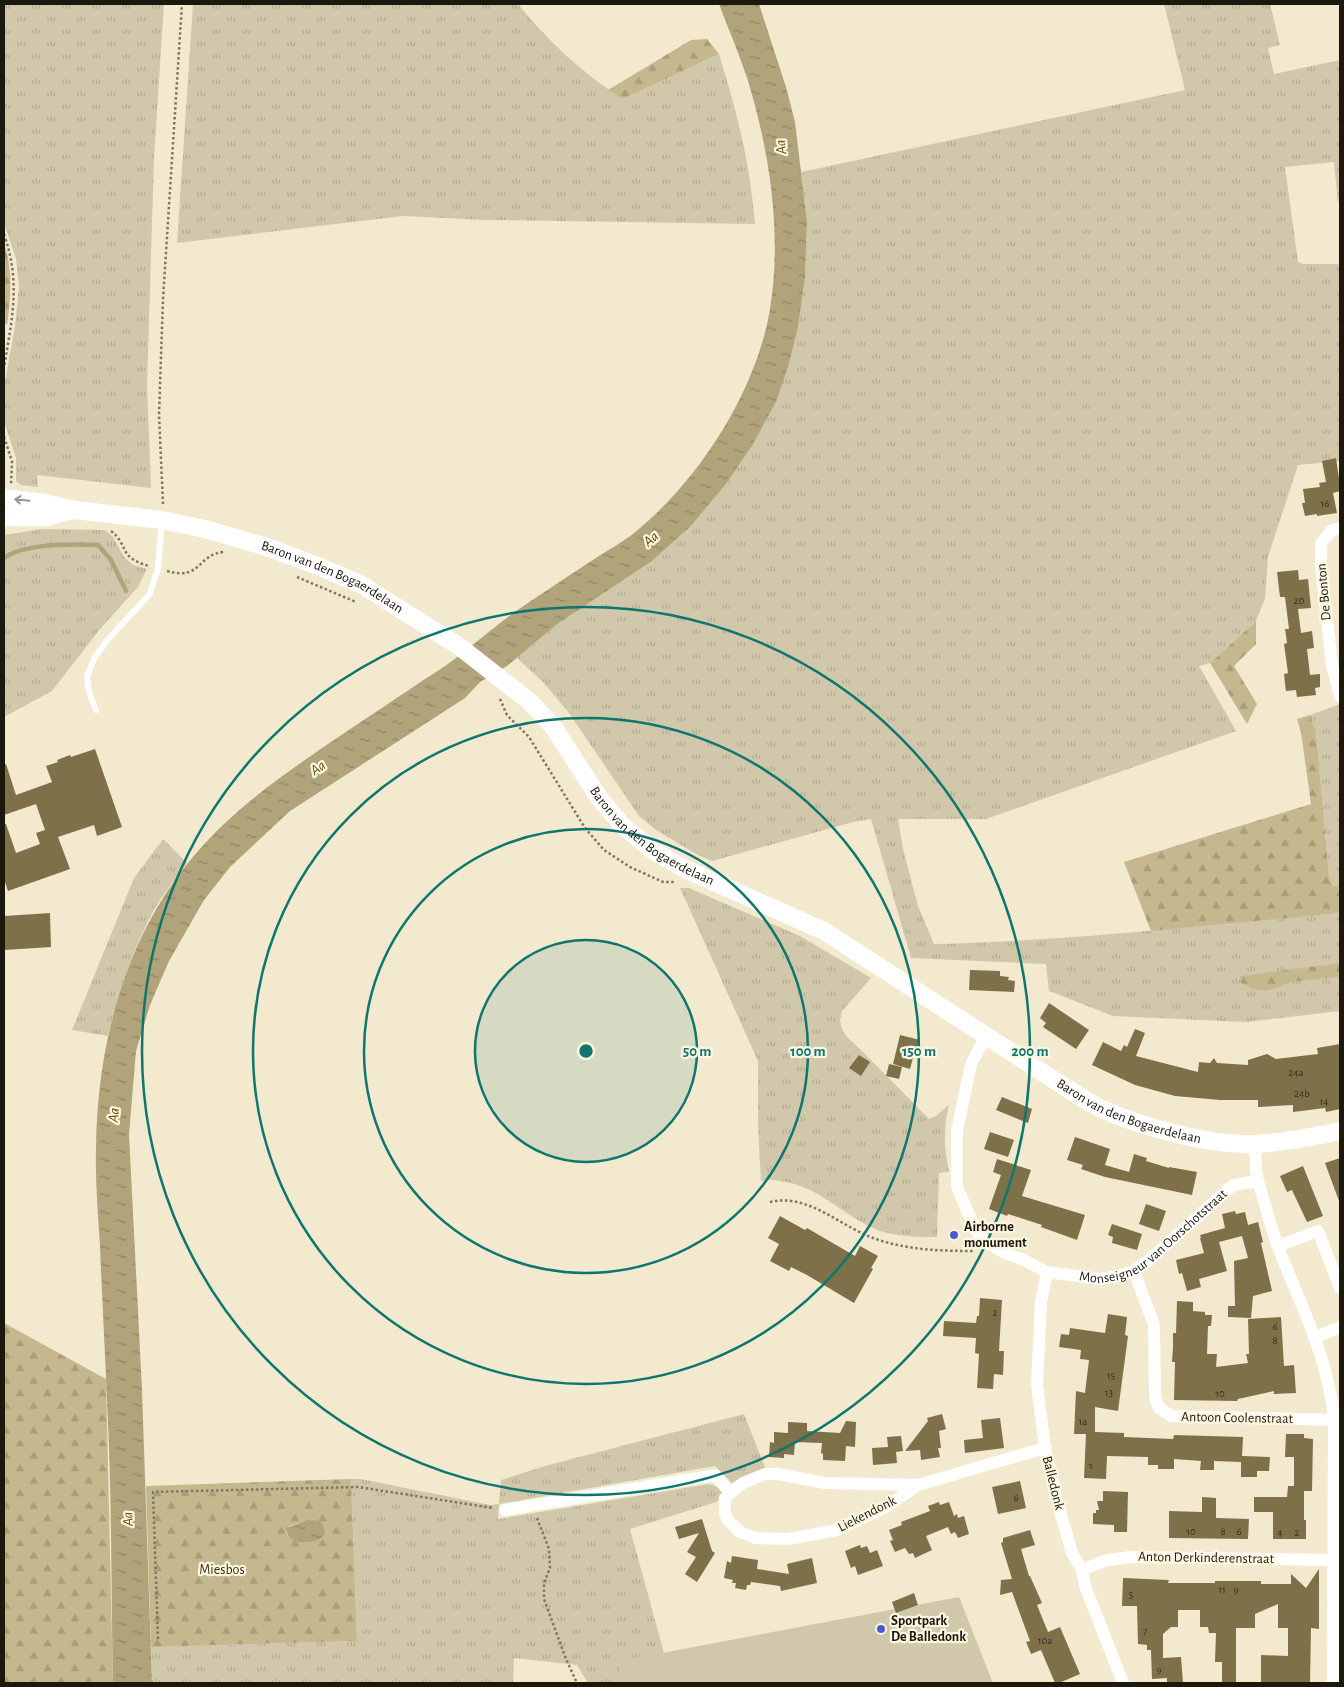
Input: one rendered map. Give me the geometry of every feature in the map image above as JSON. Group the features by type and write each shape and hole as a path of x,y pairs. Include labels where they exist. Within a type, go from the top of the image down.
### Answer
{"main road":[{"name":"Baron van den Bogaerdelaan","path":"7,492 75,510 162,512 205,529 267,547 362,584 460,647 529,701 552,725 600,799 622,825 655,852 685,869 824,931 1103,1110 1142,1124 1205,1140 1255,1144"},
{"name":"Baron van den Bogaerdelaan","path":"4,517 47,517 75,510"},
{"path":"1255,1144 1297,1140 1340,1131"}],"street":[{"name":"De Bonton","path":"1340,528 1331,530 1321,543 1321,566 1332,665 1340,696"},
{"name":"Monseigneur van Oorschotstraat","path":"986,1036 971,1064 957,1132 957,1187 969,1218 976,1231 986,1242 1047,1272 1100,1279 1119,1276 1134,1271 1148,1261 1233,1185 1258,1181"},
{"path":"1255,1144 1258,1181 1278,1246 1314,1338 1337,1419 1333,1560 1333,1683"},
{"path":"1278,1246 1318,1231 1340,1288"},
{"name":"Antoon Coolenstraat","path":"1134,1271 1154,1325 1154,1398 1159,1408 1171,1416 1337,1419"},
{"name":"Balledonk","path":"1047,1272 1041,1302 1036,1385 1045,1448 1056,1497 1072,1553 1082,1570 1085,1586 1123,1683"},
{"path":"1314,1338 1340,1327"},
{"name":"Liekendonk","path":"918,1485 886,1507 837,1530 788,1539 755,1538 740,1532 727,1519 725,1513 725,1498 730,1493 743,1482 765,1474 778,1474 826,1483 918,1485 1045,1448"},
{"path":"504,1510 710,1476 716,1476 730,1493"},
{"name":"Anton Derkinderenstraat","path":"1082,1570 1104,1561 1129,1557 1333,1560"}],"lane":[{"path":"96,710 89,692 87,676 95,657 110,636 150,594 158,568 162,512"}],"path":[{"path":"162,512 159,415 163,299 182,4"},
{"path":"4,234 14,271 15,291 14,311 4,368"},
{"path":"4,437 12,461 7,492"},
{"path":"106,528 114,532 131,559 180,574 193,571 209,556 217,552 231,552"},
{"name":"Baron van den Bogaerdelaan","path":"297,577 357,602"},
{"path":"770,1202 781,1200 803,1203 872,1238 906,1247 944,1251 976,1250 986,1242"},
{"path":"158,1640 153,1492 358,1487 504,1510"},
{"path":"535,1504 538,1522 549,1549 550,1568 544,1583 544,1599 577,1683"}],"green space":[{"path":"4,4 164,4 154,158 147,386 151,488 37,475 38,487 21,485 16,481 16,458 4,421 4,387 15,326 19,286 16,259 4,223"},
{"path":"193,4 518,4 566,56 623,99 719,54 742,138 750,180 755,224 486,220 403,216 177,243"},
{"path":"1164,4 1270,4 1280,45 1268,48 1274,74 1340,60 1340,201 1338,202 1334,162 1285,167 1298,262 1304,264 1340,264 1340,461 1298,465 1268,557 1265,598 1256,621 1210,663 1199,666 1236,731 986,819 898,819 903,849 918,906 934,944 1036,940 1340,913 1340,963 1240,977 1268,991 1292,982 1340,977 1340,1011 1246,1022 1113,1016 1049,991 1046,964 911,958 871,819 853,822 712,861 696,854 656,830 639,816 569,713 543,682 517,658 556,625 652,561 691,526 726,484 752,446 776,402 798,327 805,278 807,222 801,172 1185,90"},
{"path":"707,39 719,54 623,99 608,90 691,40"},
{"path":"4,243 9,263 10,284 7,325 4,322"},
{"path":"43,529 105,530 113,537 124,557 133,565 147,569 138,587 100,629 52,691 4,717 4,535"},
{"path":"1256,621 1256,644 1234,666 1257,704 1247,724 1210,663"},
{"path":"1340,704 1340,885 1333,886 1329,877 1316,731 1310,715"},
{"path":"1310,715 1316,731 1329,877 1333,886 1340,885 1340,913 1151,931 1124,862 1311,804 1301,732 1297,719"},
{"path":"163,839 187,863 158,904 139,940 121,988 108,1036 72,1030 134,878"},
{"path":"680,888 689,888 800,936 871,978 842,1011 840,1021 843,1032 929,1119 936,1116 949,1105 945,1138 949,1172 939,1173 937,1237 887,1233 859,1221 822,1197 795,1184 780,1181 761,1181 758,1126 758,1061"},
{"path":"1340,963 1340,977 1292,982 1268,991 1253,989 1241,983 1240,976"},
{"path":"4,1323 106,1379 113,1683 4,1683"},
{"path":"744,1414 766,1470 754,1472 732,1483 715,1466 499,1504 501,1480 545,1466"},
{"path":"351,1479 361,1479 490,1505 499,1504 498,1519 709,1484 721,1488 723,1497 716,1502 630,1529 664,1653 619,1661 623,1683 588,1683 577,1665 514,1658 513,1683 152,1683 151,1647 357,1641"},
{"name":"Miesbos","path":"351,1479 357,1641 151,1647 146,1486","holes":["307,1520 308,1543 295,1541 290,1538 286,1532 289,1526"]},
{"name":"Sportpark De Balledonk","path":"959,1597 993,1683 623,1683 619,1661"}],"water":[{"name":"Aa","path":"719,4 759,4 786,87 795,122 807,222 805,278 798,327 788,367 776,402 752,446 726,484 691,526 652,561 556,625 507,666 480,682 465,698 290,811 230,867 204,900 169,961 150,1005 136,1051 129,1134 142,1390 152,1683 113,1683 110,1471 96,1184 96,1148 102,1072 118,997 131,961 147,927 166,894 203,845 236,813 309,757 452,661 510,616 552,587 636,532 684,484 705,457 723,429 753,370 763,339 770,309 773,284 775,231 766,153 751,90"},
{"path":"307,1520 320,1521 325,1534 315,1541 309,1542 302,1543 291,1539 286,1528"}],"building":[{"path":"1336,458 1340,491 1333,493 1337,513 1305,516 1302,503 1305,503 1303,489 1320,487 1319,483 1326,482 1322,461"},
{"path":"1298,570 1299,580 1308,579 1311,608 1298,609 1301,633 1312,631 1314,648 1307,649 1310,675 1320,674 1320,687 1315,688 1316,695 1297,697 1296,690 1286,691 1284,674 1288,673 1284,644 1287,643 1285,629 1289,629 1285,597 1280,597 1277,572"},
{"path":"95,749 122,827 97,836 94,825 58,837 70,869 8,891 4,879 4,824 6,824 16,853 40,844 36,833 45,830 36,804 4,815 4,765 6,764 16,795 52,782 46,766 70,755 71,757"},
{"path":"50,913 51,947 4,950 4,916"},
{"path":"970,970 1000,971 1000,976 1009,977 1008,980 1015,981 1014,992 969,990"},
{"path":"1049,1003 1089,1030 1076,1049 1043,1027 1046,1023 1040,1018"},
{"path":"1135,1029 1145,1033 1136,1056 1198,1072 1199,1062 1210,1063 1214,1058 1217,1063 1248,1065 1248,1060 1267,1054 1276,1059 1318,1054 1317,1048 1340,1044 1340,1109 1326,1112 1325,1108 1293,1112 1293,1105 1258,1107 1258,1100 1220,1100 1175,1096 1135,1085 1092,1065 1103,1042 1121,1051 1124,1045 1127,1047"},
{"path":"900,1035 920,1040 910,1069 893,1064"},
{"path":"859,1055 870,1062 861,1076 849,1068"},
{"path":"889,1064 902,1067 899,1079 886,1076"},
{"path":"1002,1097 1032,1109 1028,1123 996,1110"},
{"path":"990,1132 1014,1140 1008,1157 984,1149"},
{"path":"1075,1137 1110,1149 1105,1165 1129,1172 1134,1154 1147,1158 1146,1161 1169,1168 1197,1172 1192,1195 1105,1177 1081,1169 1083,1165 1067,1160"},
{"path":"1340,1158 1340,1200 1339,1201 1325,1163"},
{"path":"997,1159 1031,1170 1022,1196 1085,1215 1077,1240 1041,1227 1042,1225 989,1209 1001,1175 993,1172"},
{"path":"1303,1166 1323,1216 1307,1222 1292,1190 1287,1192 1280,1176"},
{"path":"1146,1204 1166,1211 1159,1231 1139,1224"},
{"path":"1235,1211 1236,1214 1245,1212 1248,1225 1258,1222 1272,1291 1253,1296 1251,1318 1228,1317 1228,1306 1235,1306 1234,1261 1248,1258 1242,1236 1219,1242 1227,1271 1199,1279 1201,1287 1187,1291 1182,1273 1179,1274 1176,1260 1204,1253 1200,1235 1225,1228 1222,1214"},
{"path":"780,1216 805,1230 807,1228 855,1256 860,1246 878,1256 854,1303 791,1267 789,1271 770,1261 779,1244 768,1238"},
{"path":"1112,1224 1142,1234 1137,1250 1112,1243 1113,1237 1108,1235"},
{"path":"980,1298 1002,1300 999,1351 1004,1351 1003,1375 994,1374 993,1389 977,1388 979,1354 975,1353 976,1338 943,1336 944,1321 976,1323 977,1316 979,1316"},
{"path":"1177,1301 1193,1302 1193,1311 1212,1315 1211,1326 1208,1326 1207,1354 1217,1354 1216,1367 1248,1363 1246,1354 1249,1354 1248,1319 1281,1317 1284,1366 1294,1365 1296,1393 1274,1394 1274,1391 1238,1399 1237,1401 1174,1400 1175,1362 1172,1362 1173,1333 1176,1333"},
{"path":"1108,1314 1127,1317 1125,1335 1128,1336 1118,1411 1095,1407 1095,1432 1124,1433 1124,1437 1173,1439 1174,1435 1243,1437 1242,1456 1270,1457 1269,1471 1257,1471 1257,1477 1241,1477 1241,1462 1214,1461 1214,1470 1200,1470 1201,1461 1174,1459 1174,1469 1158,1469 1158,1465 1148,1465 1148,1457 1107,1456 1106,1479 1084,1478 1086,1434 1074,1434 1076,1391 1085,1393 1089,1360 1080,1359 1081,1350 1059,1347 1061,1334 1069,1335 1070,1328 1105,1333"},
{"path":"942,1414 946,1429 939,1431 941,1448 938,1448 940,1457 921,1460 920,1450 905,1451 928,1421 927,1418"},
{"path":"1000,1418 1004,1448 965,1453 964,1440 983,1438 981,1420"},
{"path":"846,1421 856,1422 855,1447 846,1446 845,1461 823,1460 823,1454 821,1453 822,1443 795,1442 794,1455 784,1454 784,1458 769,1457 770,1442 774,1443 774,1432 788,1433 788,1422 807,1423 807,1431 840,1433"},
{"path":"1286,1434 1304,1434 1304,1438 1313,1439 1312,1491 1304,1491 1306,1539 1273,1539 1273,1512 1254,1512 1254,1497 1287,1497 1288,1486 1294,1486 1294,1457 1285,1457"},
{"path":"901,1436 903,1451 896,1452 897,1463 873,1465 872,1448 888,1447 887,1437"},
{"path":"1020,1481 1026,1508 998,1514 992,1487"},
{"path":"1103,1491 1128,1492 1127,1532 1114,1532 1114,1525 1093,1524 1093,1513 1099,1510 1097,1501 1103,1501"},
{"path":"1202,1497 1216,1498 1216,1518 1249,1519 1248,1539 1169,1538 1169,1511 1202,1512"},
{"path":"939,1502 940,1505 949,1502 954,1516 957,1514 958,1518 964,1516 969,1534 958,1538 955,1532 951,1534 948,1527 926,1536 932,1550 915,1558 913,1553 909,1554 905,1548 895,1552 890,1541 893,1540 889,1530 902,1525 901,1522 930,1511 928,1506"},
{"path":"702,1519 712,1551 715,1553 697,1582 685,1574 696,1557 687,1552 699,1533 679,1539 675,1527"},
{"path":"1030,1530 1035,1545 1021,1549 1029,1576 1042,1603 1037,1605 1048,1632 1060,1627 1080,1674 1059,1683 1055,1683 1041,1650 1031,1654 1026,1642 1030,1641 1012,1592 1000,1595 1001,1580 1012,1579 1001,1543 1003,1538"},
{"path":"860,1545 861,1548 867,1546 870,1553 877,1550 883,1566 858,1575 855,1566 851,1568 845,1551"},
{"path":"732,1556 758,1560 757,1569 789,1574 787,1564 812,1558 817,1583 781,1591 780,1586 751,1582 750,1585 747,1585 746,1590 735,1588 736,1583 732,1583 733,1580 724,1578 727,1561 731,1563"},
{"path":"1319,1569 1319,1629 1311,1628 1310,1683 1261,1683 1261,1655 1288,1656 1288,1628 1278,1628 1278,1604 1255,1614 1255,1628 1236,1628 1236,1683 1222,1683 1222,1662 1215,1662 1216,1633 1209,1633 1208,1627 1200,1627 1200,1610 1178,1610 1178,1627 1171,1627 1163,1634 1163,1658 1181,1657 1183,1683 1167,1683 1167,1678 1152,1679 1151,1650 1147,1650 1147,1645 1138,1644 1137,1606 1122,1606 1123,1578 1169,1580 1168,1583 1261,1581 1261,1584 1291,1584 1291,1574 1306,1588"},
{"path":"914,1593 918,1605 896,1613 892,1602"}],"waterway":[{"path":"4,558 13,553 36,547 98,545 111,560 126,591"}],"place":[{"name":"Airborne monument","path":"954,1235"},
{"name":"Sportpark De Balledonk","path":"881,1629"}]}
